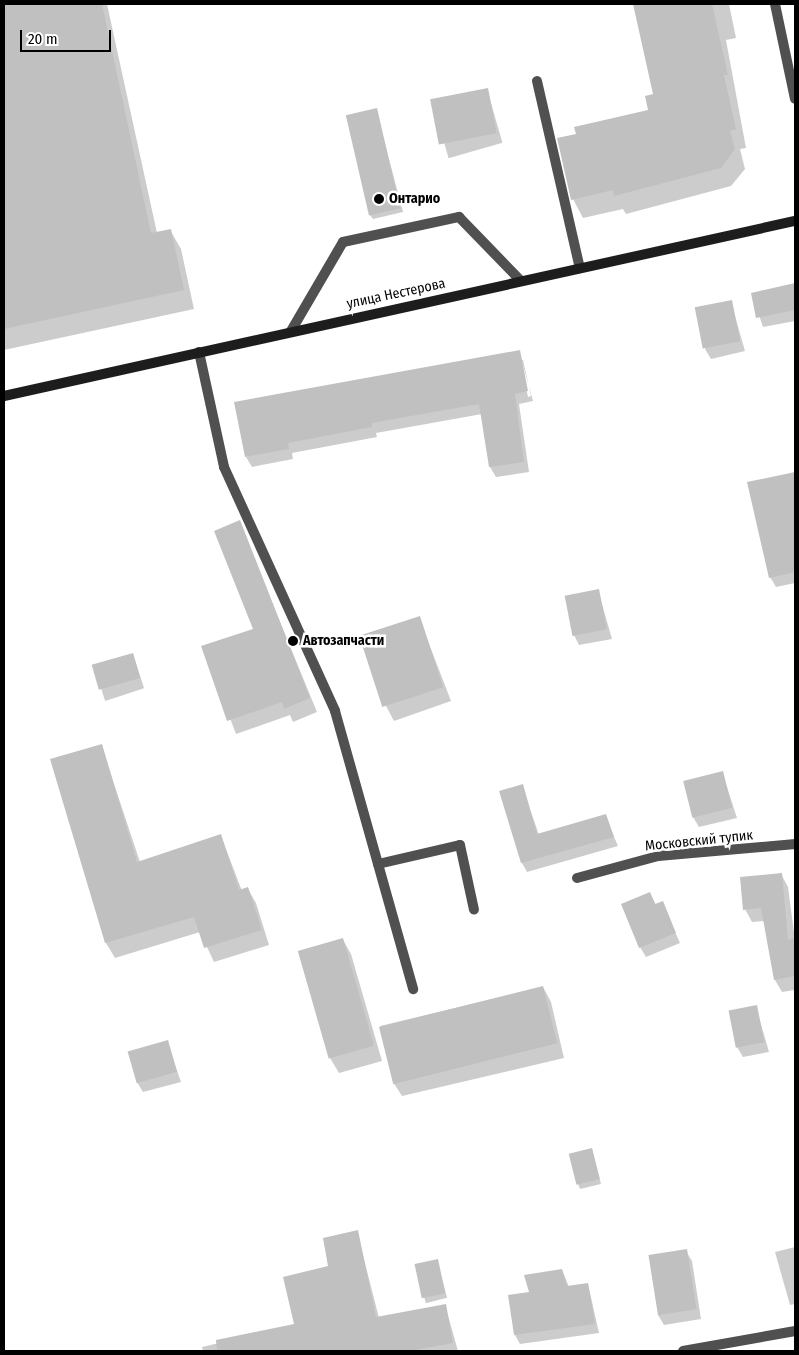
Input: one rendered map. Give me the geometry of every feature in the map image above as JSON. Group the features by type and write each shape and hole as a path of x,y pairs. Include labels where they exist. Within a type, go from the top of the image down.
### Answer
{"main road":[{"name":"улица Нестерова","path":"4,396 795,221"}],"street":[{"path":"775,4 795,99"},
{"path":"537,81 580,268"},
{"path":"291,331 342,242 459,217 521,281"},
{"path":"199,352 224,467 335,711 413,989"},
{"name":"Московский тупик","path":"577,878 658,856 795,844"},
{"path":"378,864 460,846 474,910"},
{"path":"683,1351 795,1331"}],"building":[{"path":"4,4 102,4 151,233 171,229 184,290 4,329"},
{"path":"633,4 712,4 728,75 724,75 736,129 730,131 735,149 721,168 614,196 613,190 571,200 557,138 576,134 574,127 648,110 645,96 653,94"},
{"path":"488,88 497,133 439,144 430,99"},
{"path":"377,108 400,208 369,216 346,115"},
{"path":"795,283 795,310 756,318 751,293"},
{"path":"732,300 740,341 703,348 695,307"},
{"path":"520,350 528,391 515,394 524,462 489,467 479,404 372,423 372,427 288,443 289,449 245,457 234,402"},
{"path":"795,472 795,572 769,578 747,482"},
{"path":"240,520 310,698 284,709 282,702 227,721 201,646 253,629 214,531"},
{"path":"599,589 607,629 572,636 565,596"},
{"path":"420,616 443,687 382,707 359,636"},
{"path":"133,653 140,678 99,690 92,665"},
{"path":"102,744 137,862 221,834 239,890 248,887 262,930 204,948 194,917 105,943 50,759"},
{"path":"723,771 732,808 692,818 683,781"},
{"path":"523,784 537,834 606,814 614,837 521,863 499,791"},
{"path":"782,873 788,940 795,938 795,976 774,980 761,908 743,910 740,877"},
{"path":"650,892 655,904 663,901 676,933 639,948 621,904"},
{"path":"343,938 374,1046 329,1059 298,951"},
{"path":"543,986 557,1043 393,1084 379,1027"},
{"path":"757,1005 764,1042 736,1048 729,1011"},
{"path":"168,1040 177,1072 137,1083 128,1052"},
{"path":"592,1148 600,1179 576,1185 569,1154"},
{"path":"358,1230 376,1317 446,1304 453,1343 410,1351 217,1351 216,1340 294,1324 283,1277 328,1266 323,1238"},
{"path":"687,1249 697,1309 658,1315 648,1255"},
{"path":"438,1259 445,1293 422,1298 415,1264"},
{"path":"562,1269 567,1286 588,1283 595,1324 514,1335 508,1295 529,1292 524,1275"}],"place":[{"name":"Онтарио","path":"379,199"},
{"name":"Автозапчасти","path":"293,641"}]}
